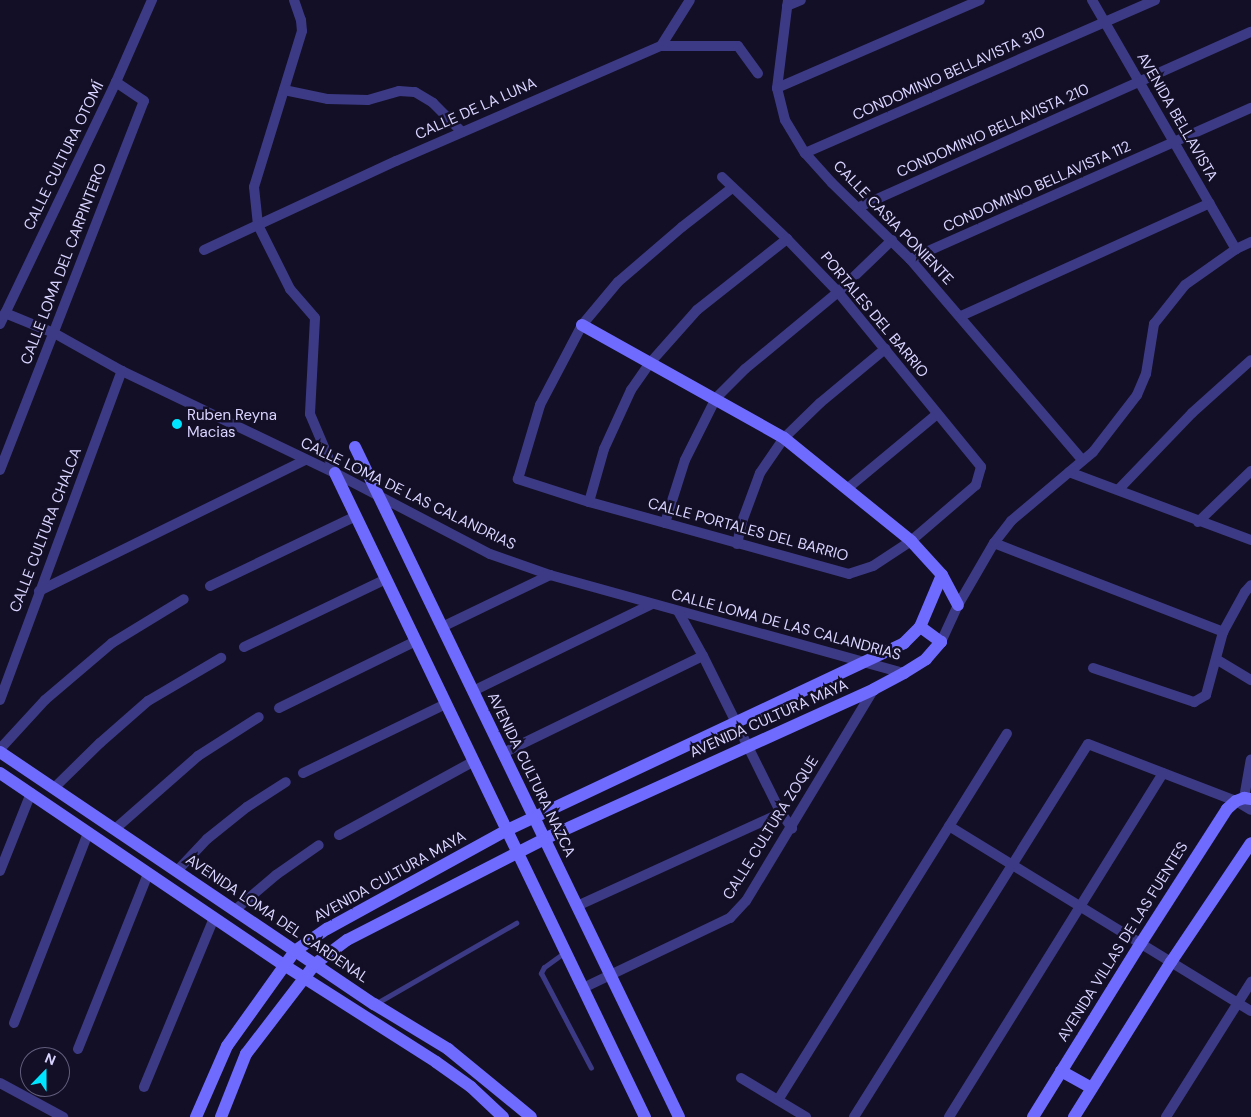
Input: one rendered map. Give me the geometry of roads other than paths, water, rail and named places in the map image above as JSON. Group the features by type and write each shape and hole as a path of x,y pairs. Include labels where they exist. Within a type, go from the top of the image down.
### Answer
{"street":[{"name":"CALLE CULTURA OTOMÍ","path":"0,324 116,82 152,0"},
{"path":"294,0 302,20 302,30 254,187 258,225 290,290 315,318 310,414 335,473 645,1117"},
{"path":"661,46 690,0"},
{"path":"788,3 801,0"},
{"path":"777,88 980,0"},
{"name":"AVENIDA BELLAVISTA","path":"1092,0 1236,249"},
{"name":"CONDOMINIO BELLAVISTA 310","path":"805,153 1154,0"},
{"name":"CALLE CASIA PONIENTE","path":"788,3 777,88 785,120 805,153 832,183 859,207 910,259 1082,460"},
{"name":"CONDOMINIO BELLAVISTA 210","path":"859,207 1251,32"},
{"name":"CALLE DE LA LUNA","path":"204,250 462,132 661,46 738,46 758,74"},
{"name":"CALLE LOMA DEL CARPINTERO","path":"0,470 144,101 116,82"},
{"path":"284,90 328,99 368,100 399,91 415,92 433,103 462,132"},
{"name":"CONDOMINIO BELLAVISTA 112","path":"910,259 1251,108"},
{"name":"PORTALES DEL BARRIO","path":"722,177 787,238 838,292 981,467 976,485"},
{"path":"732,188 682,227 618,282 582,325 716,398 784,438 848,488 910,541 942,575 958,605"},
{"path":"960,316 1210,203"},
{"path":"590,502 604,449 631,390 650,362 697,310 787,238"},
{"path":"665,523 685,460 716,398 745,368 838,292 892,240"},
{"name":"AVENIDA CULTURA MAYA","path":"221,1117 246,1054 315,964 347,940 544,839 874,689 904,673 926,658 941,642 958,605 994,543 1010,521 1093,452 1137,395 1146,374 1154,324 1184,285 1236,249 1251,242"},
{"name":"CALLE LOMA DE LAS CALANDRIAS","path":"5,313 54,333 122,371 335,473 490,554 550,575 904,673"},
{"name":"CALLE PORTALES DEL BARRIO","path":"582,325 540,406 518,479 590,502 848,574 874,566 910,541 976,485"},
{"path":"737,544 743,519 760,473 784,438 820,403 885,349"},
{"path":"1118,490 1192,413 1249,364"},
{"name":"CALLE CULTURA CHALCA","path":"0,700 122,371"},
{"path":"848,488 937,414"},
{"name":"AVENIDA CULTURA NAZCA","path":"354,447 679,1117"},
{"path":"39,591 306,460"},
{"path":"1198,522 1251,471"},
{"path":"1069,472 1198,522 1251,540"},
{"path":"210,586 356,516"},
{"path":"994,543 1222,632"},
{"path":"442,627 550,575"},
{"name":"AVENIDA CULTURA MAYA","path":"196,1117 227,1046 295,951 327,929 507,830 904,643 920,627 942,575"},
{"path":"244,647 386,579"},
{"path":"1093,668 1194,702 1206,695 1222,632 1251,585"},
{"path":"0,750 45,700 112,643 184,598"},
{"path":"473,691 652,604"},
{"path":"678,611 704,656 781,813 792,828"},
{"path":"920,627 941,642"},
{"path":"279,708 416,641"},
{"path":"503,753 704,656"},
{"path":"55,788 100,743 148,701 221,658"},
{"path":"1216,659 1251,680"},
{"name":"CALLE CULTURA ZOQUE","path":"583,988 730,918 746,901 792,828 874,689"},
{"path":"303,774 446,704"},
{"path":"115,829 198,756 259,717"},
{"path":"778,1100 1006,734"},
{"path":"854,1117 1088,744 1164,773 1244,799 1251,810"},
{"name":"AVENIDA LOMA DEL CARDENAL","path":"0,750 374,1004 448,1049 531,1117"},
{"path":"1244,799 1251,760"},
{"path":"339,834 474,761"},
{"path":"0,773 303,978 436,1062 471,1087 503,1117"},
{"path":"949,1117 1164,773"},
{"path":"177,871 207,839 247,807 286,782"},
{"path":"0,871 31,793"},
{"name":"AVENIDA VILLAS DE LAS FUENTES","path":"1033,1117 1227,809 1244,799"},
{"path":"577,906 781,813"},
{"path":"950,826 1251,1010"},
{"path":"14,1022 88,833"},
{"path":"1074,1117 1171,962 1251,843"},
{"path":"235,910 276,874 319,845"},
{"path":"78,1049 148,874"},
{"path":"144,1087 214,918"},
{"path":"1166,1117 1251,982"},
{"path":"436,1062 448,1049"},
{"path":"1061,1071 1092,1088"},
{"path":"471,1087 482,1075"},
{"path":"741,1078 806,1117"},
{"path":"0,1083 63,1117"}],"lane":[{"path":"374,1004 516,923"},
{"path":"566,952 544,967 541,973 591,1068"}],"place":[{"name":"Ruben Reyna Macias","path":"177,424"}]}
